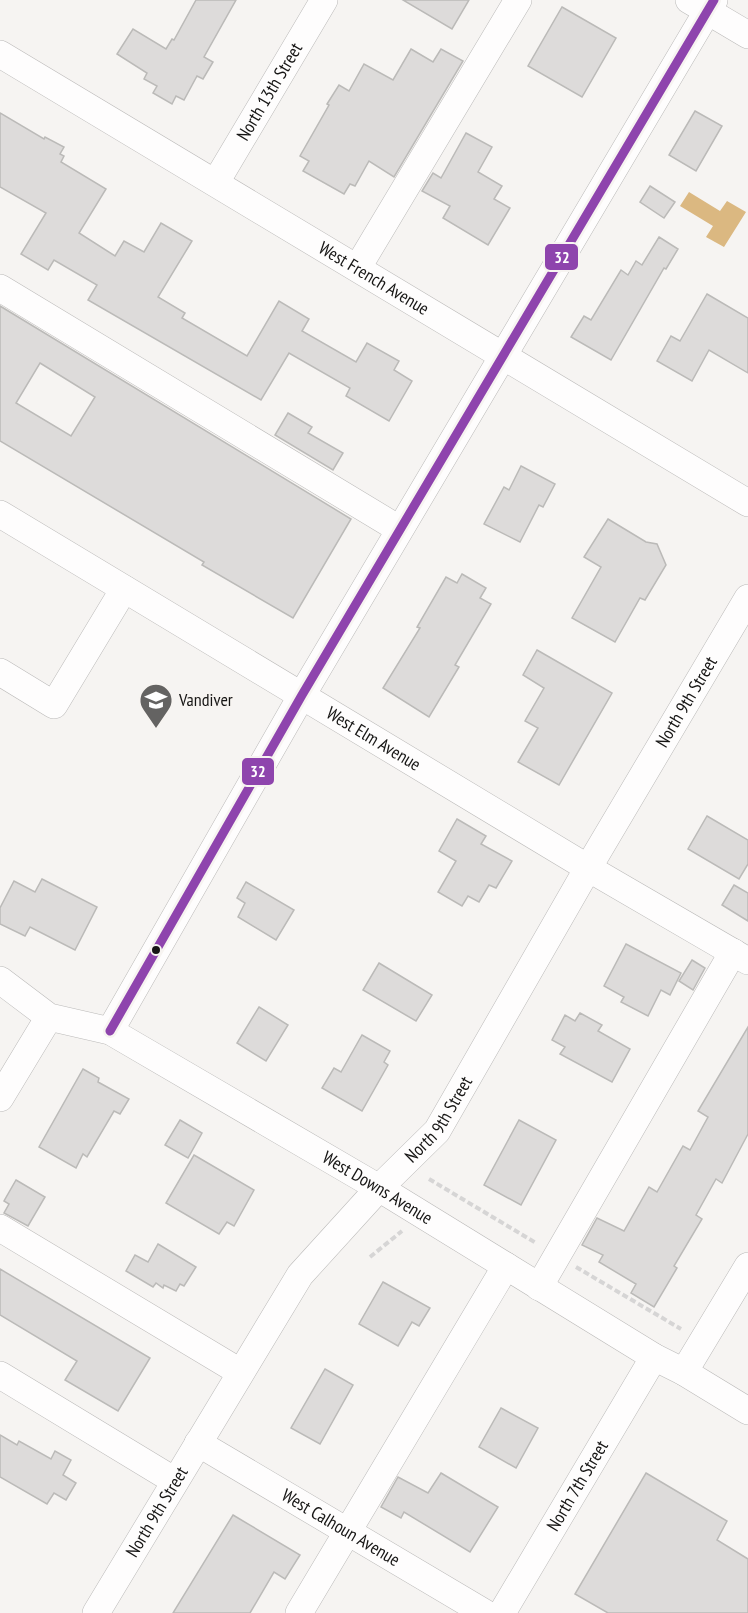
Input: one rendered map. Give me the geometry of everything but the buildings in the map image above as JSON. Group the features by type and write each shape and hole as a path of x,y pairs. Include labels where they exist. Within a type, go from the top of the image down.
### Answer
{"street":[{"name":"North 13th Street","path":"216,182 324,0"},
{"path":"358,267 518,0"},
{"path":"110,1031 302,695 503,354 704,4 748,35"},
{"name":"West French Avenue","path":"0,54 748,503"},
{"path":"0,288 399,529"},
{"name":"West Elm Avenue","path":"0,514 740,957"},
{"path":"0,672 54,705 124,589"},
{"name":"North 9th Street","path":"96,1613 300,1275 379,1188 437,1131 588,868 748,598"},
{"path":"539,1287 740,957"},
{"name":"West Downs Avenue","path":"0,980 49,1017 110,1031 379,1188 654,1357 684,1372 748,1411"},
{"path":"0,1098 49,1017"},
{"path":"0,1228 240,1372"},
{"path":"299,1613 506,1266"},
{"path":"684,1372 748,1266"},
{"name":"North 7th Street","path":"502,1613 654,1357"},
{"path":"0,1374 175,1481"},
{"name":"West Calhoun Avenue","path":"198,1443 484,1613"}],"path":[{"path":"370,1257 404,1229"}],"shaded area":[{"path":"689,192 720,211 727,201 746,212 724,247 706,237 713,226 680,206"}],"transit line":[{"name":"32","path":"110,1031 302,695 714,0"}],"place":[{"name":"Vandiver","path":"156,729"}]}
